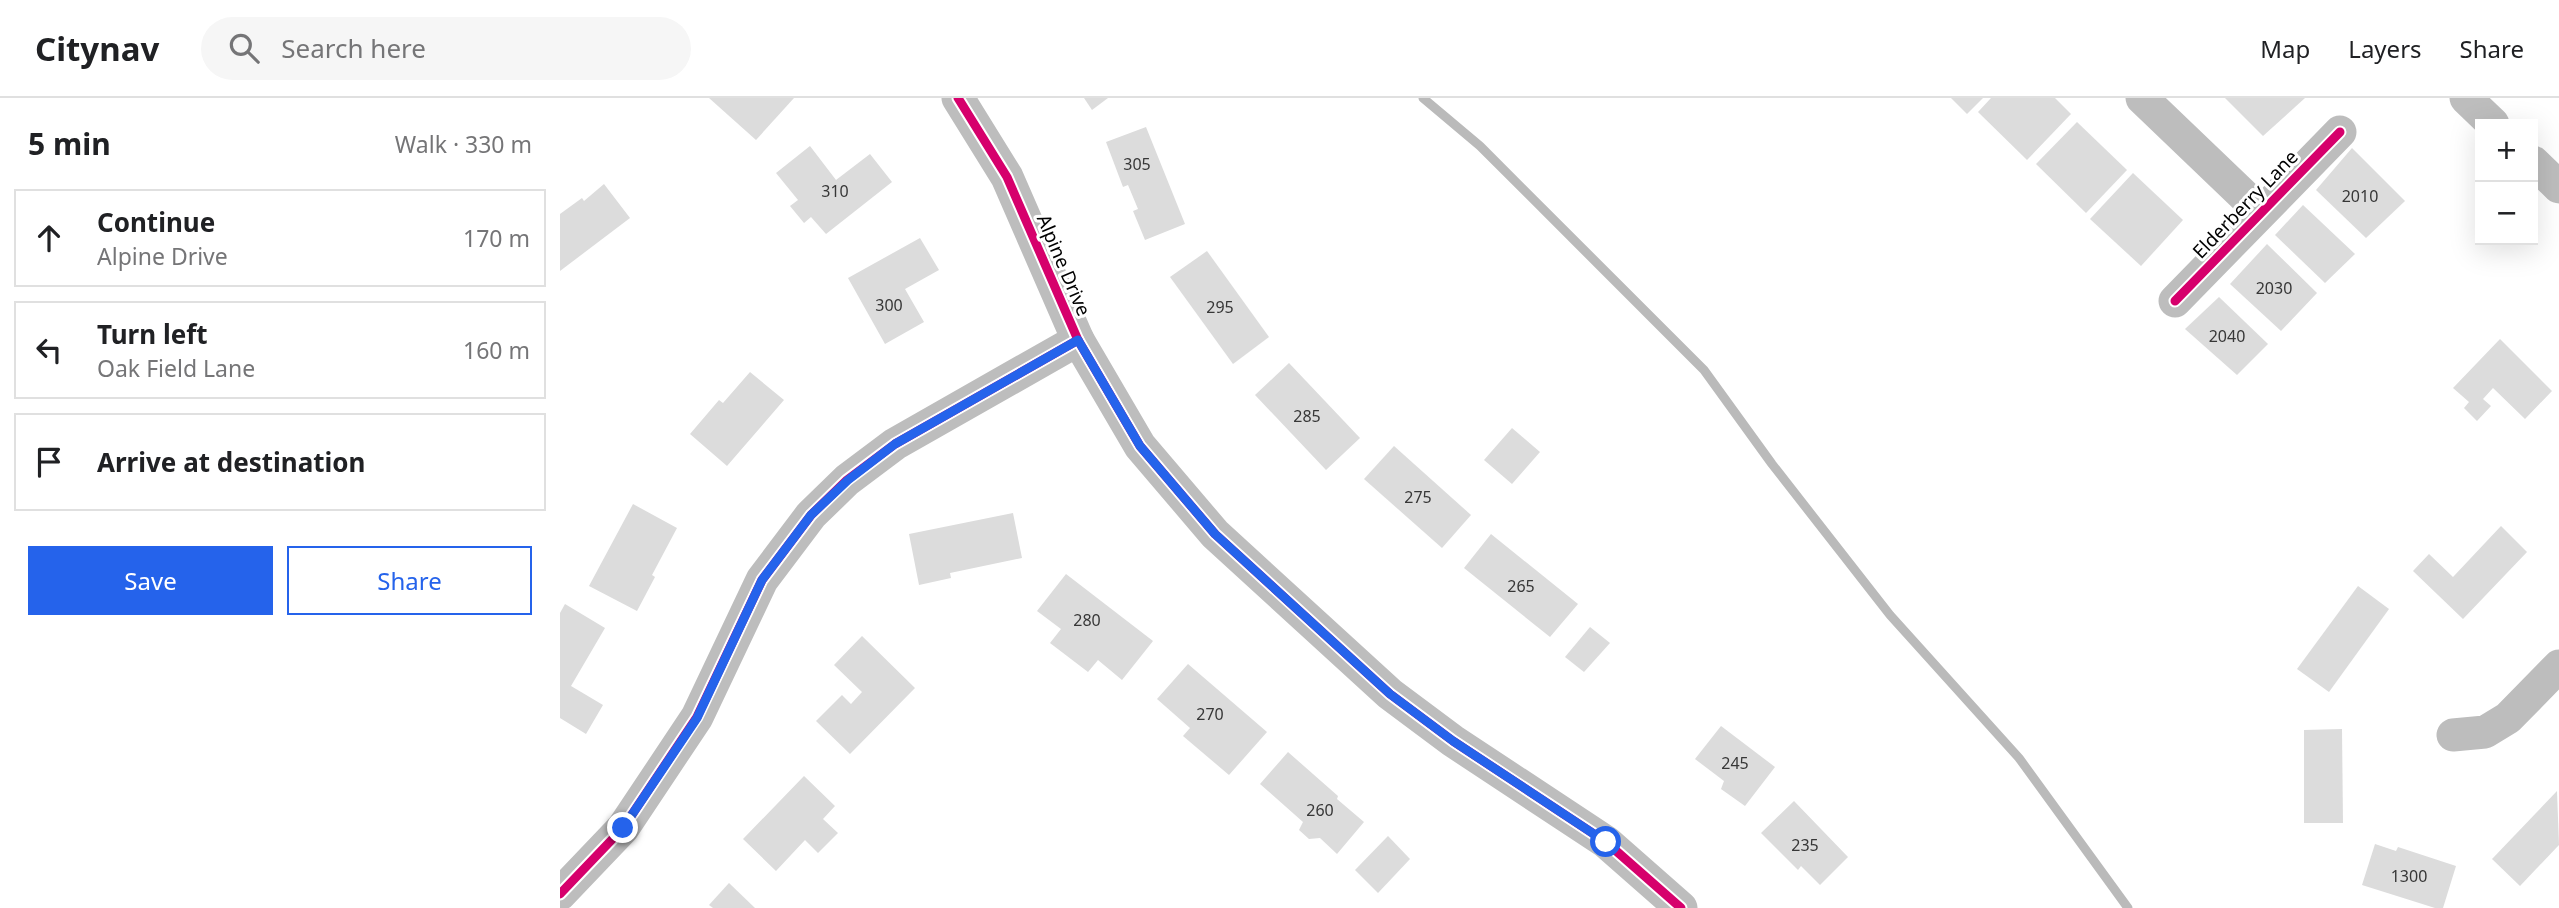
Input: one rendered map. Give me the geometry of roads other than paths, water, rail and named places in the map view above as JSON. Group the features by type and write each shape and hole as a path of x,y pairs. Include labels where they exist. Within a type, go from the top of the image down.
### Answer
{"street":[{"name":"Alpine Drive","path":"958,98 1007,177 1078,340 1140,446 1215,534 1390,694 1453,741 1606,842 1681,908"},
{"path":"2142,98 2261,212"},
{"path":"2466,98 2488,119"},
{"name":"Elderberry Lane","path":"2175,301 2340,132"},
{"path":"2538,167 2559,187"},
{"path":"560,894 623,828 697,718 762,580 811,515 848,480 895,444 1078,340"},
{"path":"2453,735 2485,732 2508,718 2559,666"}],"waterway":[{"path":"1423,98 1480,146 1704,370 1772,464 1890,615 2019,758 2128,908"}]}
